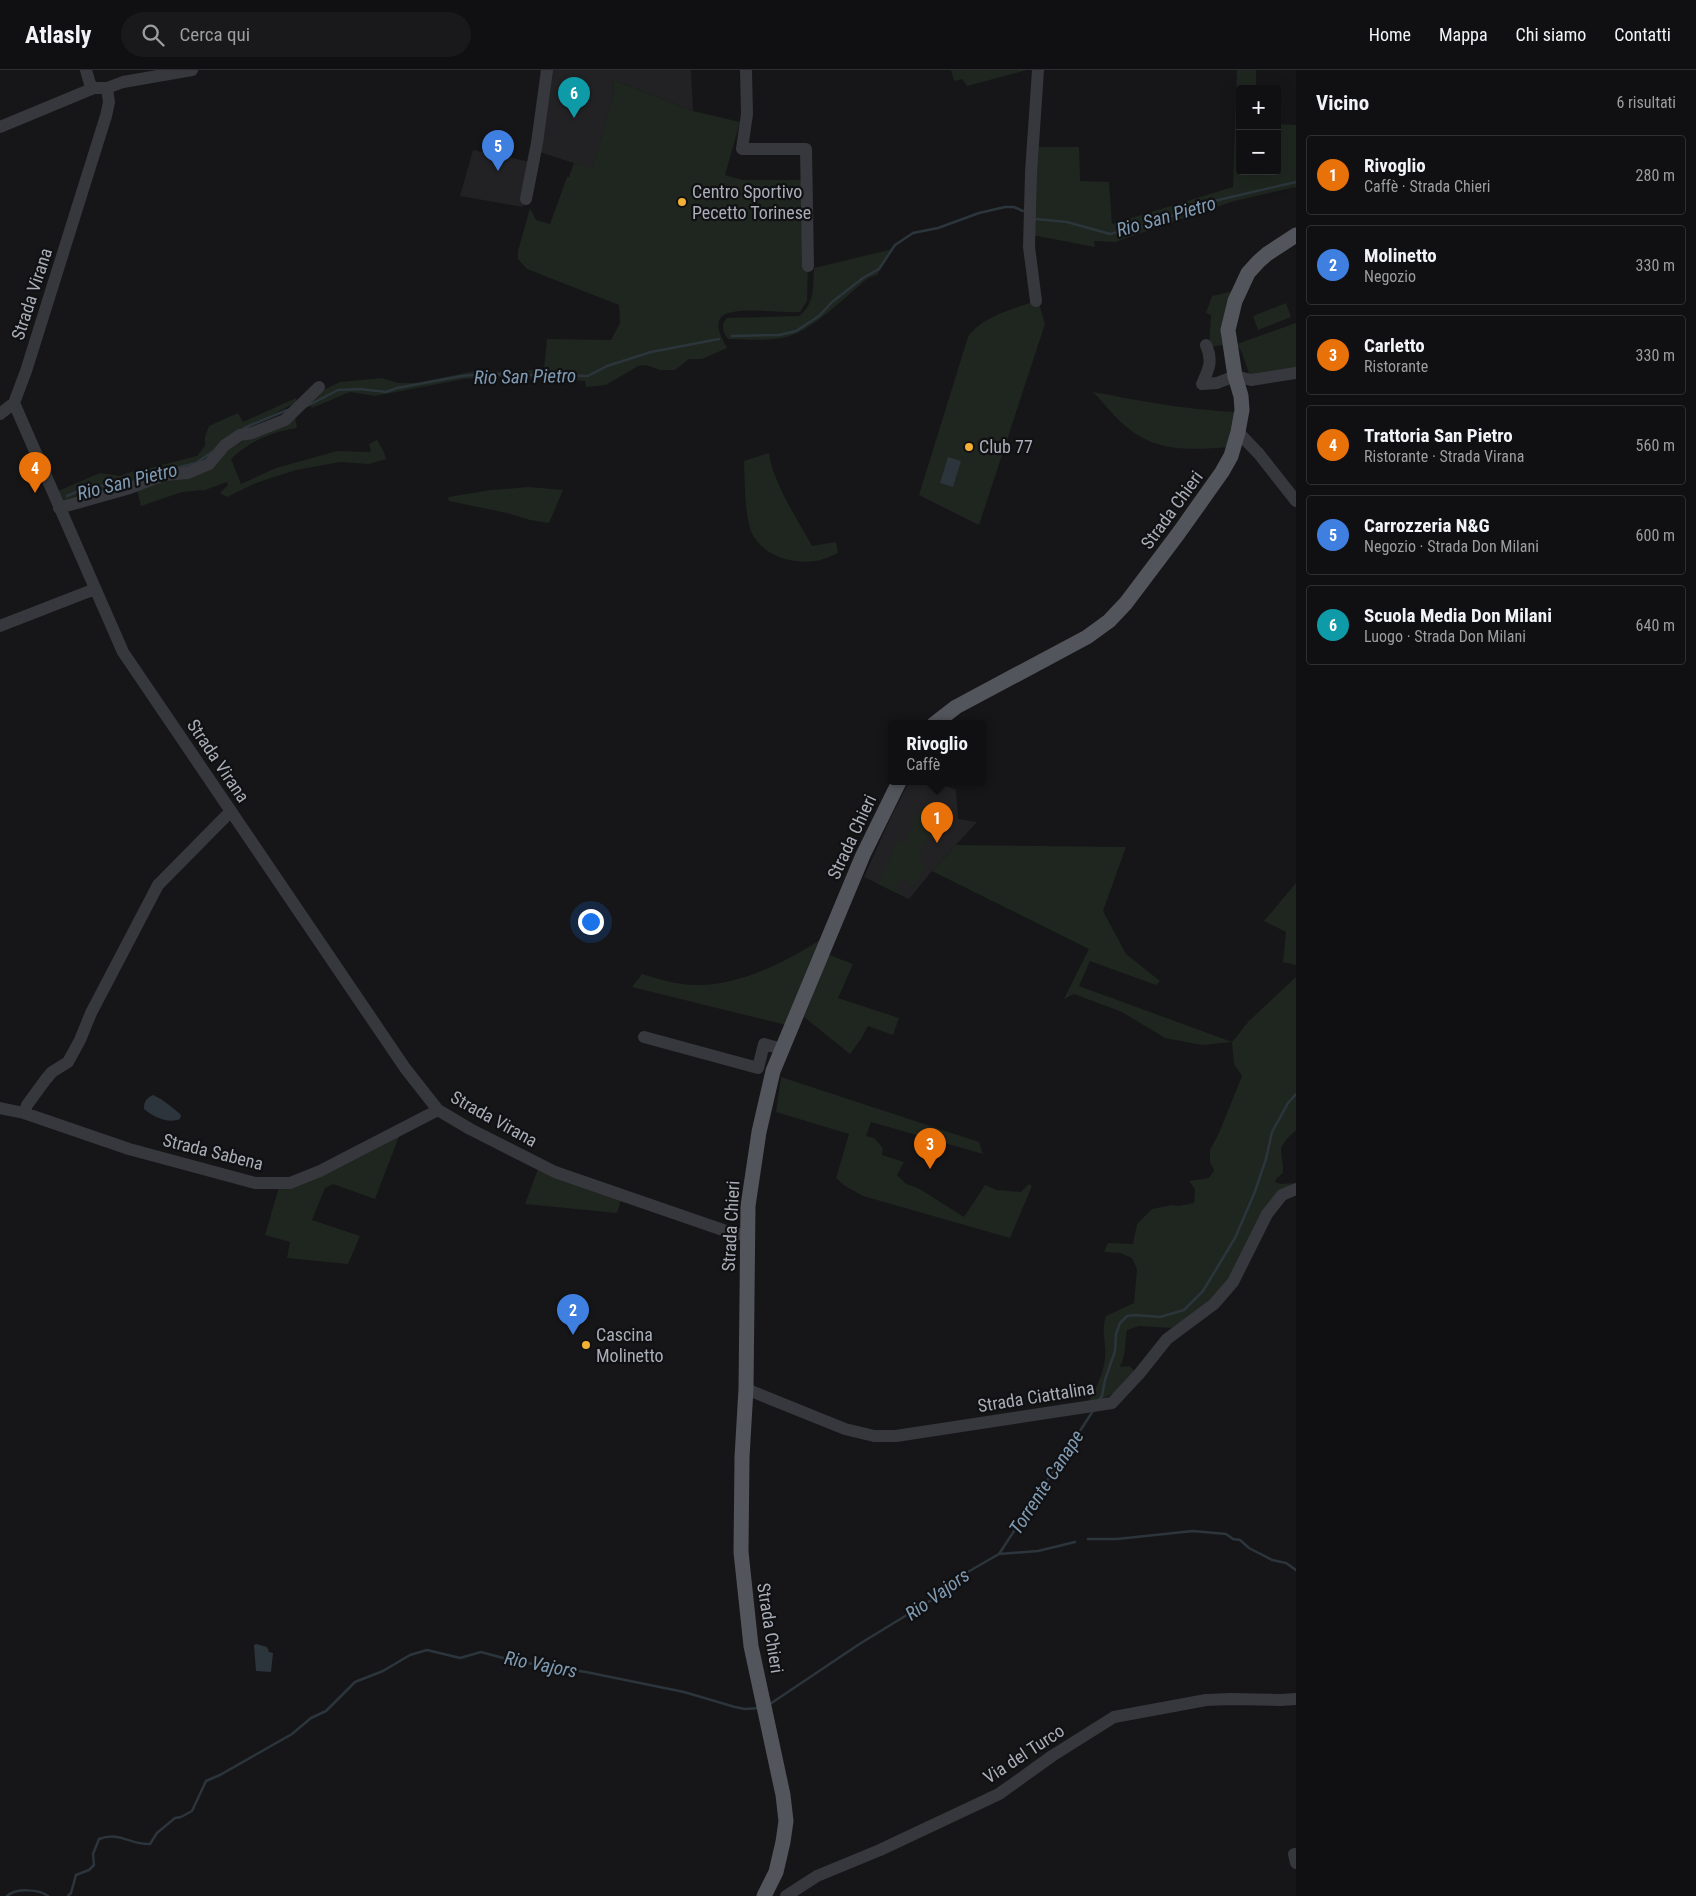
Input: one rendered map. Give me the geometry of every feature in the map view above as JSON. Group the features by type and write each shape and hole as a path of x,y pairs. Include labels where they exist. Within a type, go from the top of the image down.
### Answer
{"main road":[{"name":"Strada Chieri","path":"939,720 956,707 1086,637 1109,621 1126,603 1222,472 1230,456 1238,432 1242,410 1241,396 1234,376 1228,330 1238,294 1248,273 1258,262 1296,235"},
{"name":"Strada Chieri","path":"764,1896 776,1872 786,1821 783,1795 751,1646 740,1552 746,1389 748,1206 759,1132 773,1071 863,855 898,785"}],"street":[{"path":"86,70 90,84 100,88"},
{"path":"0,127 100,88 192,70"},
{"path":"526,199 537,144 547,70"},
{"path":"746,70 747,114 742,149 806,149 808,266"},
{"path":"1036,300 1029,247 1031,173 1038,70"},
{"name":"Strada Virana","path":"100,88 109,102 106,116 49,300 14,402 123,652 405,1068 438,1110 470,1129 555,1172 723,1230 747,1236"},
{"path":"1206,345 1211,356 1210,365 1202,384 1217,383 1234,376 1251,380 1296,374"},
{"path":"60,508 130,488 164,475 188,473 209,464 226,445 240,436 285,420 318,387"},
{"path":"0,414 14,402"},
{"path":"1238,432 1259,454 1296,501"},
{"path":"0,626 94,589"},
{"path":"24,1113 27,1105 52,1072 68,1062 80,1040 91,1013 158,886 231,811"},
{"path":"644,1037 758,1068 764,1044 782,1049"},
{"name":"Strada Sabena","path":"0,1108 24,1113 129,1149 255,1183 290,1183 320,1170 438,1110"},
{"name":"Strada Ciattalina","path":"746,1389 846,1429 874,1436 896,1436 1112,1403 1139,1374 1167,1338 1214,1304 1233,1282 1267,1214 1282,1195 1296,1189"},
{"name":"Via del Turco","path":"786,1896 817,1876 880,1850 999,1794 1052,1756 1114,1717 1206,1700 1280,1700 1296,1698"}],"shaded area":[{"path":"552,70 691,70 693,111 614,80 613,97 592,169 540,152"},
{"path":"951,70 1027,70 967,86 962,79 954,81"},
{"path":"1237,70 1256,70 1256,85 1236,85"},
{"name":"Centro Sportivo Pecetto Torinese","path":"614,80 693,111 740,122 725,175 742,180 806,180 807,301 800,312 744,311 725,314 720,319 718,326 727,348 702,359 689,359 675,370 660,370 646,365 638,366 606,385 586,387 585,381 504,377 464,379 375,396 350,392 312,408 309,403 319,392 340,382 382,378 398,383 416,383 480,370 506,372 544,369 547,339 611,340 620,323 619,305 527,269 518,259 518,251 530,208 536,220 550,224 574,163 592,168 613,97"},
{"path":"1236,99 1236,175 1281,175 1281,124 1296,125 1296,187 1234,201 1115,242 1094,241 1095,247 1032,235 1038,147 1079,147 1080,181 1109,182 1112,224 1233,187"},
{"path":"473,150 530,162 523,207 460,196"},
{"path":"893,249 877,275 868,278 830,310 799,332 783,338 767,340 728,339 725,334 723,326 727,318 799,316 811,301 814,268"},
{"path":"1234,291 1221,331 1223,345 1209,347 1211,315 1206,313 1212,296"},
{"name":"Club 77","path":"1038,300 1045,324 979,525 919,495 968,337 974,329 991,318"},
{"path":"1286,303 1291,317 1258,330 1253,316"},
{"path":"1296,323 1296,372 1250,376 1237,344"},
{"path":"1093,392 1183,407 1237,412 1229,447 1186,449 1159,445 1134,433"},
{"path":"296,398 297,402 248,427 223,444 210,459 187,468 63,502 58,491 100,473 120,476 136,470 197,456 205,446 205,437 209,426 238,413 243,422"},
{"path":"295,416 297,428 262,438 245,447 231,459 241,484 276,468 337,451 371,452 369,444 377,440 386,459 369,464 340,462 296,470 256,483 227,497 220,493 228,485 227,482 205,490 182,492 141,506 137,490"},
{"path":"769,453 780,488 812,546 836,542 838,553 816,561 790,560 781,558 766,550 754,537 748,521 744,461"},
{"path":"948,457 961,461 953,487 940,483"},
{"path":"529,487 563,490 549,523 449,501 448,497 491,490"},
{"path":"907,785 944,785 956,790 958,819 977,822 909,899 864,877"},
{"path":"928,803 936,806 939,819 932,825 925,821 931,812"},
{"path":"922,805 926,811 921,819 921,823 930,830 927,833 931,837 921,848 924,851 918,858 926,867 912,886 901,878 894,888 909,899 878,884 896,843 898,841 904,843"},
{"path":"956,845 1126,847 1103,911 1126,954 1160,981 1156,985 1090,961 1079,986 1232,1042 1202,1045 1165,1038 1122,1012 1074,994 1064,999 1089,949 932,871"},
{"path":"1296,883 1296,965 1283,962 1286,932 1264,921"},
{"path":"820,940 786,1025 632,987 642,974 687,985 702,985 734,980 764,970"},
{"path":"829,955 853,964 838,998 899,1018 893,1035 868,1026 850,1054 804,1017"},
{"path":"1296,977 1296,1130 1282,1146 1283,1173 1275,1182 1281,1184 1293,1183 1280,1191 1230,1281 1210,1303 1172,1328 1139,1326 1127,1330 1120,1367 1129,1366 1135,1371 1115,1392 1104,1398 1088,1402 1098,1383 1105,1361 1104,1328 1106,1316 1134,1303 1137,1269 1132,1258 1120,1253 1104,1252 1108,1243 1133,1244 1137,1224 1152,1209 1194,1203 1195,1189 1189,1181 1209,1178 1214,1170 1210,1162 1210,1150 1219,1133 1242,1076 1234,1064 1232,1042 1249,1021"},
{"path":"781,1077 979,1142 983,1154 871,1122 866,1136 874,1138 883,1148 882,1155 904,1162 897,1175 906,1184 918,1188 964,1217 985,1185 997,1190 1021,1192 1029,1184 1032,1186 1010,1238 863,1196 845,1186 836,1178 849,1134 776,1112"},
{"path":"153,1095 164,1101 181,1115 180,1119 171,1121 161,1119 144,1109 146,1100"},
{"path":"400,1134 375,1199 333,1184 325,1188 312,1220 360,1236 348,1264 287,1258 290,1242 265,1235 279,1187"},
{"path":"538,1169 621,1200 617,1213 525,1204"},
{"path":"254,1645 267,1647 269,1652 273,1653 271,1672 256,1671"}],"waterway":[{"name":"Rio San Pietro","path":"1036,219 1067,222 1110,234 1143,226 1214,201 1296,182"},
{"name":"Rio San Pietro","path":"732,336 779,335 796,331 819,316 832,302 863,278 879,269 895,245 913,233 938,228 979,213 1005,207 1014,207 1023,211"},
{"name":"Rio San Pietro","path":"307,406 338,390 360,389 386,392 397,388 462,376 485,374 588,376 607,366 651,352 719,339"},
{"name":"Rio San Pietro","path":"244,428 287,410"},
{"name":"Rio San Pietro","path":"177,468 196,463 212,452"},
{"name":"Rio San Pietro","path":"67,496 86,488 126,483"},
{"name":"Torrente Canape","path":"1099,1400 1102,1396 1105,1380 1115,1351 1116,1334 1120,1323 1127,1316 1160,1317 1184,1310 1203,1291 1235,1238 1254,1194 1266,1159 1272,1132 1288,1103 1296,1094"},
{"name":"Torrente Canape","path":"999,1554 1093,1411"},
{"name":"Rio Vajors","path":"1088,1539 1117,1539 1193,1531 1226,1534 1233,1539 1240,1540 1249,1548 1272,1560 1286,1563 1296,1570"},
{"name":"Rio Vajors","path":"770,1704 861,1643 956,1585 966,1573 999,1554 1038,1551 1075,1542"},
{"name":"Rio Vajors","path":"68,1896 71,1893 76,1875 89,1870 94,1865 93,1854 99,1839 119,1837 137,1843 150,1844 157,1833 175,1818 192,1811 206,1781 292,1734 311,1718 326,1711 355,1682 383,1671 410,1655 427,1650 460,1658 481,1652 514,1661 586,1672 684,1692 735,1707 745,1709 760,1708"},
{"name":"Rio Vajors","path":"7,1896 11,1893 28,1890 48,1896"}],"place":[{"name":"Scuola Media Don Milani","path":"574,118"},
{"name":"Carrozzeria N&G","path":"498,171"},
{"name":"Centro Sportivo Pecetto Torinese","path":"682,202"},
{"name":"Club 77","path":"969,447"},
{"name":"Trattoria San Pietro","path":"35,493"},
{"name":"Rivoglio","path":"937,843"},
{"name":"Carletto","path":"930,1169"},
{"name":"Molinetto","path":"573,1335"},
{"name":"Cascina Molinetto","path":"586,1345"}]}
